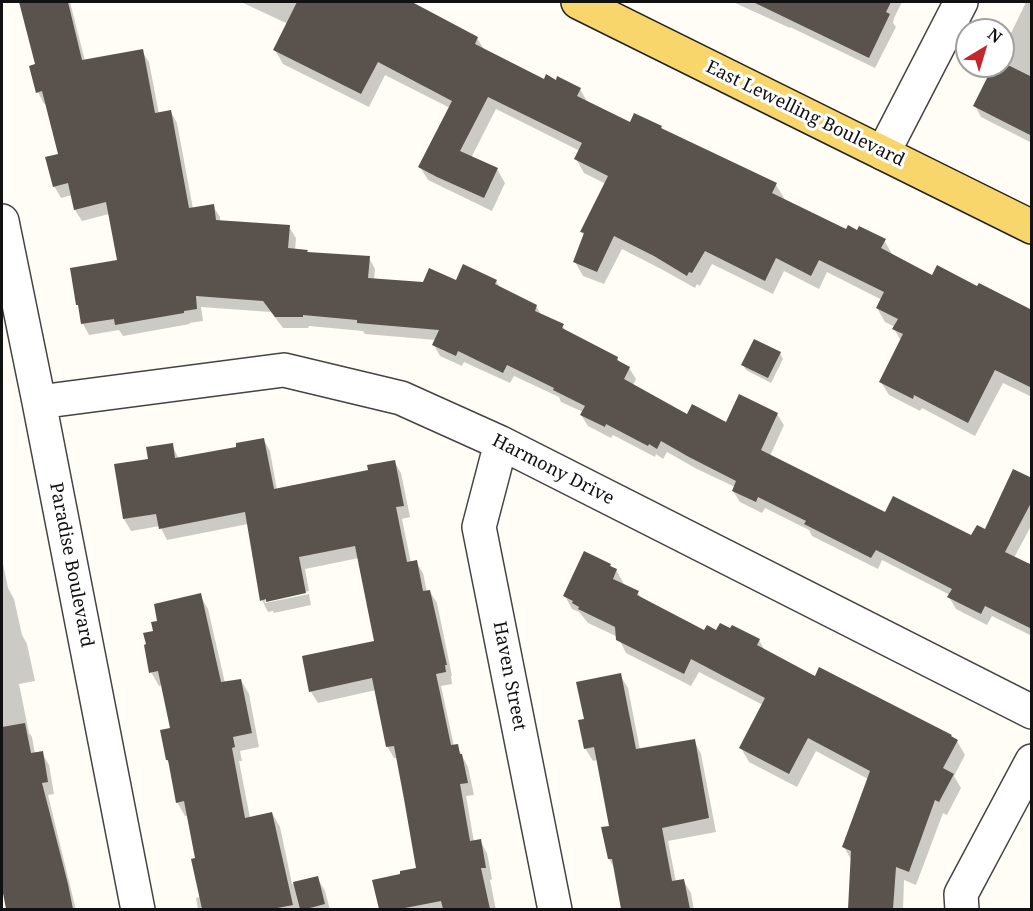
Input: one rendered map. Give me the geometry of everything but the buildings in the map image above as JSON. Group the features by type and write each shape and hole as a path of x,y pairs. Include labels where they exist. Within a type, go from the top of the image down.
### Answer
{"main road":[{"name":"East Lewelling Boulevard","path":"578,2 1032,227"}],"street":[{"path":"883,153 961,2"},
{"name":"Paradise Boulevard","path":"2,222 138,909"},
{"name":"Harmony Drive","path":"39,402 284,370 402,398 501,443 1032,712"},
{"name":"Haven Street","path":"501,443 479,527 555,909"},
{"path":"962,909 961,894 1032,761"}]}
